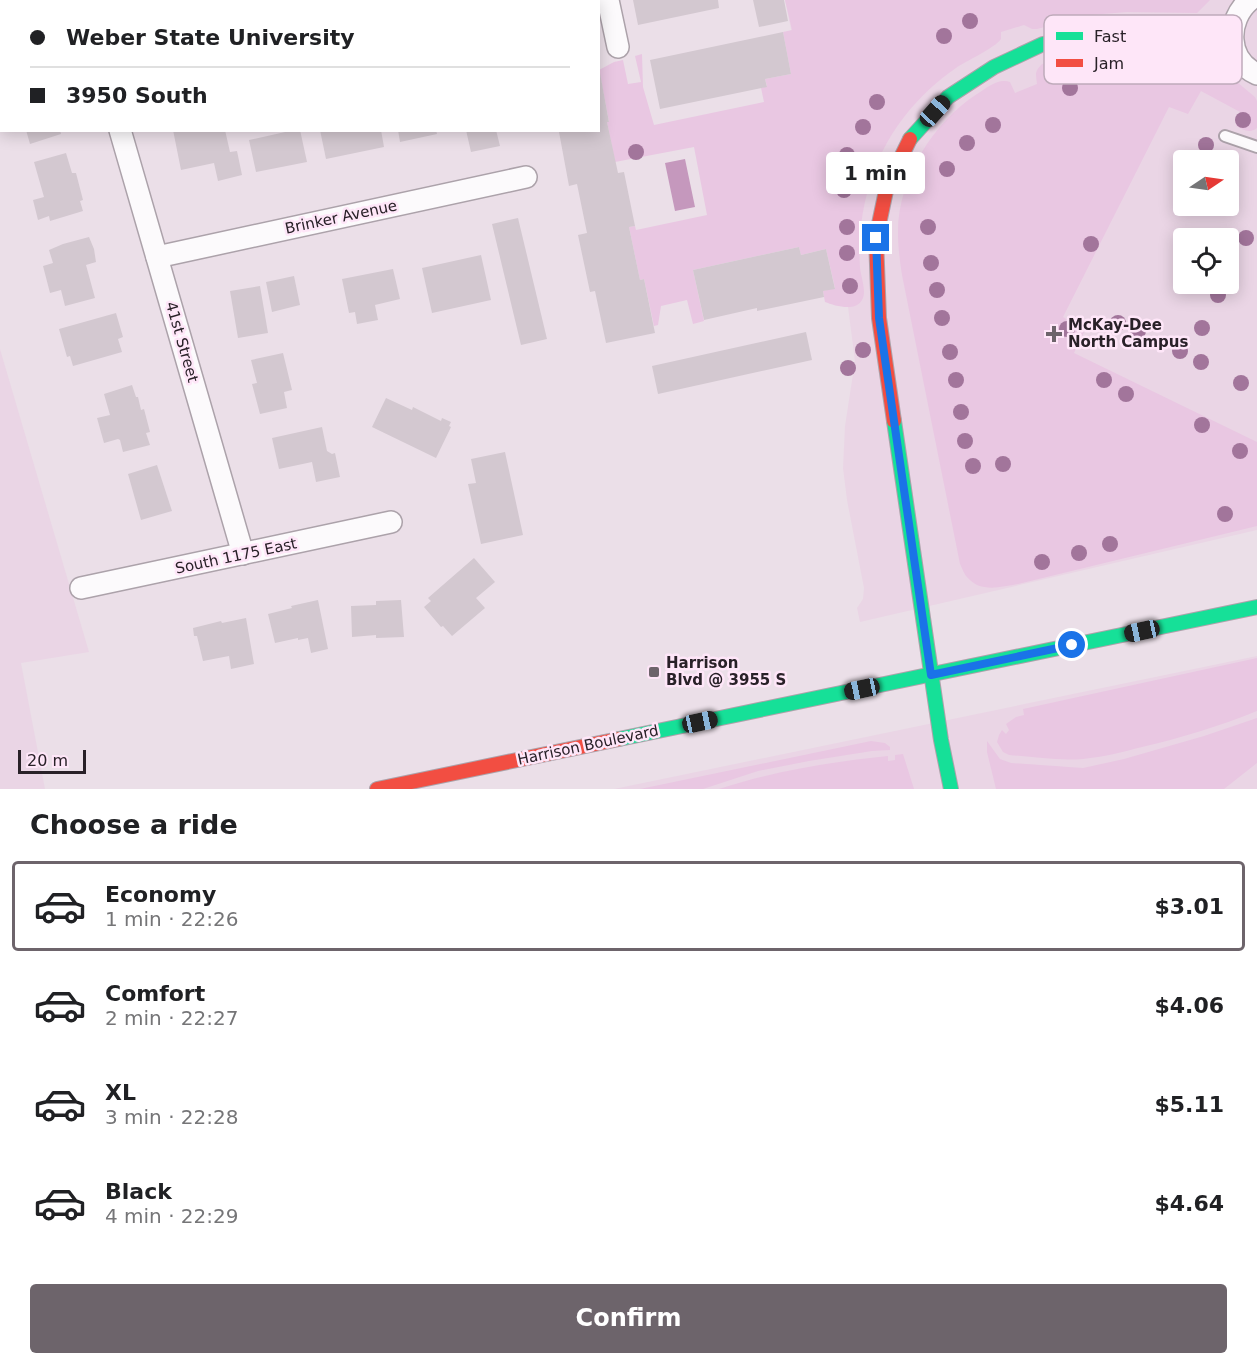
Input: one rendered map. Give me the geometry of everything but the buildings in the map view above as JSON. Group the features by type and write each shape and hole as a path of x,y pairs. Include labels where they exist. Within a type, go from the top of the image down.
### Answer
{"street":[{"path":"608,0 618,47"},
{"path":"1238,15 1250,0"},
{"path":"951,789 931,675 879,318 876,238 887,186 909,140 948,97 994,67 1044,44"},
{"path":"1242,63 1257,74"},
{"name":"41st Street","path":"121,132 243,554"},
{"name":"Brinker Avenue","path":"157,257 526,177"},
{"name":"South 1175 East","path":"81,588 391,522"},
{"name":"Harrison Boulevard","path":"377,789 1257,607"}],"lane":[{"path":"1225,136 1257,147"}],"shaded area":[{"name":"McKay-Dee North Campus","path":"785,0 1257,0 1257,530 860,622 857,608 863,599 864,588 843,468 845,426 855,361 848,307"},
{"path":"785,0 1210,0 1197,13 1127,12 1044,15 1044,27 1032,29 1024,25 1001,32 1001,39 998,43 956,68 929,89 896,128 873,174 866,197 860,232 860,268 864,293 859,304 845,307 825,302 823,291 835,288 826,249 801,255 799,247 693,270 704,321 693,324 687,300 661,306 658,325 654,326 644,279 640,280 629,227 635,226 636,230 707,215 694,147 615,162 600,69 623,60 628,84 641,82 635,56 642,54 643,87 654,125 764,102 761,88 767,86 765,79 791,74 783,32 792,30"},
{"path":"1044,63 1044,84 1239,84 1257,101 1257,128 1249,131 1236,126 1240,112 1201,91 1188,114 1169,107 1063,317 1085,330 1074,353 1257,442 1257,526 1018,584 991,588 972,582 960,564 902,275 898,234 899,214 911,173 932,136 946,120 977,94 997,82 1010,82 1015,93 1037,84 1036,73"},
{"path":"685,159 695,207 675,211 665,163"},
{"path":"0,349 89,652 21,663 45,789 0,789"},
{"path":"1257,656 1257,789 614,789"},
{"path":"1257,658 1257,711 1215,727 1128,751 1083,759 1009,755 1003,752 997,742 1002,730 1006,734 1009,730 1006,724 1024,715 1023,709"},
{"path":"1257,718 1257,763 1224,789 996,789 987,752 987,741 1000,759 1011,763 1083,768 1124,759"},
{"path":"871,741 885,743 890,750 809,761 758,771 703,789 640,789"},
{"path":"903,754 914,789 719,789 802,768 888,756 888,761 895,760 895,755"}],"traffic: fast":[{"path":"910,139 948,97 994,67 1044,44"},
{"path":"894,421 941,740 951,789"},
{"path":"619,739 1257,607"}],"traffic: jam":[{"path":"894,421 879,318 876,238 887,186 910,139"},
{"path":"377,789 619,739"}],"place":[{"name":"McKay-Dee North Campus","path":"1054,334"},
{"name":"Harrison Blvd @ 3955 S","path":"654,672"}],"route":[{"path":"876,238 879,318 931,675 1072,645"}]}
